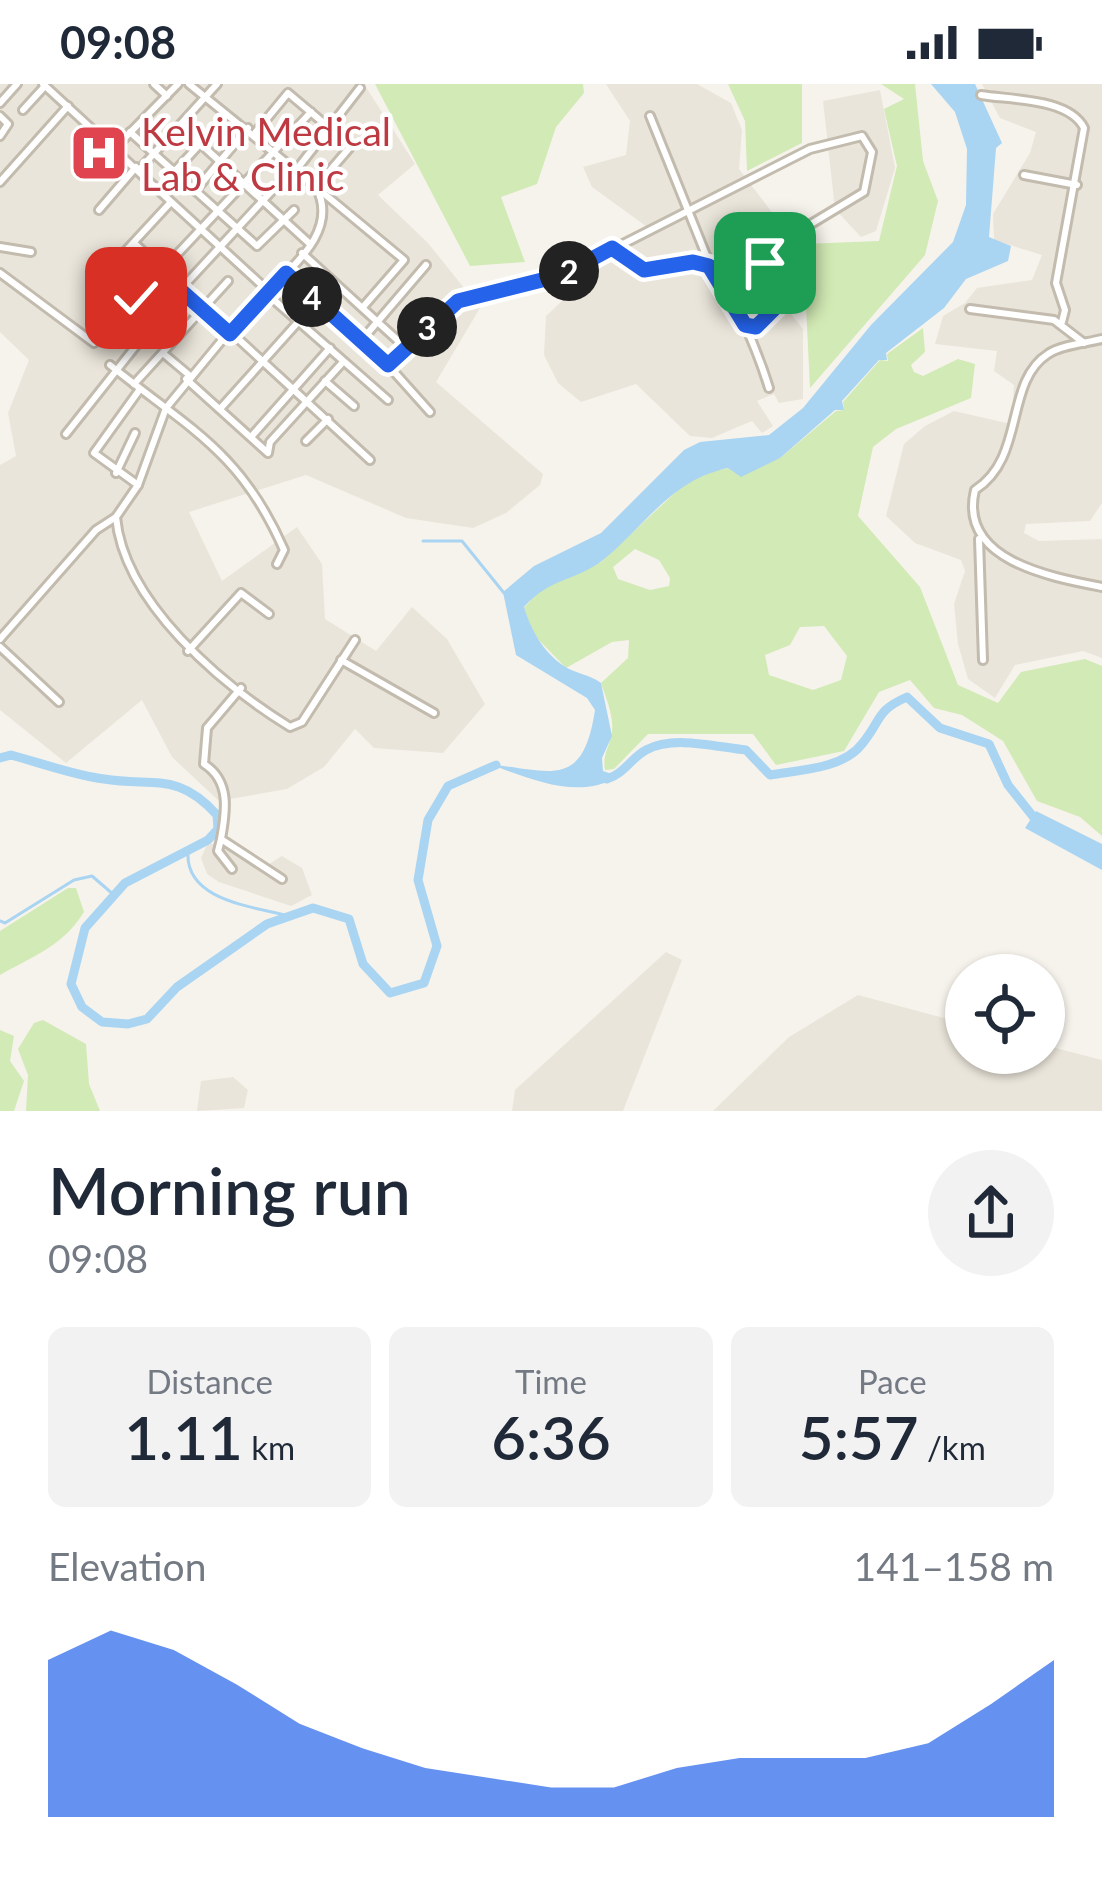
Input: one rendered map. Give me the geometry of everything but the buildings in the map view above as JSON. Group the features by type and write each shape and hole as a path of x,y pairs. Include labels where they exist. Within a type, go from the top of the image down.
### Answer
{"street":[{"path":"0,103 17,84"},
{"path":"154,84 166,96"},
{"path":"116,147 178,84"},
{"path":"189,84 277,151 404,260 363,307"},
{"path":"99,210 218,84"},
{"path":"23,110 44,85 388,400"},
{"path":"297,169 360,88"},
{"path":"194,191 284,94 351,148 316,188"},
{"path":"981,95 1059,108 1079,118 1084,128 1055,284 1064,306 1062,322"},
{"path":"0,182 68,106"},
{"path":"136,298 310,112"},
{"path":"0,116 8,124 0,136"},
{"path":"650,116 692,208 712,268 750,328 770,388"},
{"path":"180,125 310,244"},
{"path":"130,132 259,246 294,210"},
{"path":"388,365 458,301 562,275 810,149 858,135 870,144 864,192 806,226 765,260 779,304 750,328"},
{"path":"174,172 200,144"},
{"path":"1024,175 1077,185"},
{"path":"65,434 113,368 281,181"},
{"path":"58,702 0,643 96,530 116,517 138,485 166,408 187,377 310,244 326,217 316,188"},
{"path":"109,269 170,202"},
{"path":"134,243 160,272 370,460"},
{"path":"0,247 31,252"},
{"path":"612,248 644,270 699,262 712,268"},
{"path":"302,254 405,346"},
{"path":"361,340 426,265"},
{"path":"0,273 94,344"},
{"path":"286,273 388,365 430,412"},
{"path":"138,485 94,453 163,353 228,281"},
{"path":"970,309 1062,322 1084,343"},
{"path":"220,409 299,321"},
{"path":"982,660 973,495 1000,470 1028,380 1047,354 1102,339"},
{"path":"250,437 329,348"},
{"path":"163,353 268,453 270,442 344,361"},
{"path":"113,368 194,425 244,476 284,550 277,564"},
{"path":"325,381 354,406"},
{"path":"306,442 328,419"},
{"path":"116,473 135,433"},
{"path":"116,517 149,598 188,651 295,728 355,640"},
{"path":"978,536 997,553 1102,587"},
{"path":"188,651 241,593 269,614"},
{"path":"341,660 434,713"},
{"path":"232,869 218,851 227,818 222,782 205,764 203,749 207,728 241,688"},
{"path":"221,839 282,879"}],"shaded area":[{"path":"0,84 364,84 415,164 378,195 428,243 480,308 436,382 543,474 540,485 506,513 473,528 406,518 306,475 189,512 222,581 297,527 322,564 325,619 376,651 412,607 447,639 485,704 443,753 374,748 355,729 324,767 287,789 219,801 172,757 142,700 66,763 0,710 0,465 16,456 8,413 29,360 0,332"},
{"path":"606,84 697,84 731,103 742,130 739,169 787,232 799,259 783,304 803,329 803,399 779,403 774,394 757,401 773,426 762,433 752,421 712,438 690,436 636,384 581,402 558,383 544,355 546,316 606,260 650,229 592,187 583,167 626,155 630,121"},
{"path":"982,84 1102,84 1102,503 1090,521 1026,524 1024,533 1039,541 1102,539 1102,658 1083,651 1015,665 995,698 968,679 958,644 954,604 965,571 961,560 915,543 886,516 904,444 925,426 954,411 1011,424 1014,385 994,371 997,351 935,344 943,316 965,303 977,288 1032,280 1042,255 994,240 993,214 1030,153 1036,132 1000,118"},
{"path":"880,90 895,168 876,231 861,237 835,209 823,101"},
{"path":"216,843 267,873 266,866 282,856 302,868 312,895 291,906 219,882 207,874 201,858 207,845"},
{"path":"666,952 682,960 623,1111 512,1111 515,1090"},
{"path":"858,995 945,1018 945,1074 1065,1074 1065,1050 1102,1060 1102,1111 713,1111 789,1037"},
{"path":"233,1077 248,1090 244,1108 197,1111 201,1081"}],"green space":[{"path":"375,84 583,84 584,93 556,127 537,184 501,197 525,262 470,266"},
{"path":"728,84 802,84 802,143 747,171 745,121"},
{"path":"881,84 915,84 923,161 938,201 925,255 810,388 803,244 879,241 897,166 884,109 904,99"},
{"path":"923,328 925,352 911,365 914,372 923,376 958,359 975,364 971,398 896,429 873,447 858,516 920,587 958,685 998,703 1021,672 1085,659 1102,666 1102,836 1080,817 1037,801 1003,741 962,715 934,708 910,680 879,692 844,751 776,765 753,734 648,734 614,769 605,770 612,726 601,683 628,658 629,640 612,642 566,668 533,634 524,608 545,584 601,562 694,475 780,458 836,411 844,410 843,402 880,360 888,361 887,354","holes":["635,549 659,560 670,578 669,586 650,590 618,579 613,567","824,626 847,656 841,680 813,690 769,675 765,655 790,645 800,627"]},
{"path":"68,888 76,888 84,912 75,924 46,950 0,975 0,931"},
{"path":"43,1020 86,1044 89,1084 100,1111 26,1111 28,1075 18,1049 34,1023"},
{"path":"0,1030 14,1036 10,1061 24,1081 14,1111 0,1111"}],"water":[{"path":"931,84 975,84 1002,143 996,148 989,237 1011,246 1008,261 966,279 944,308 886,353 887,360 879,360 842,401 844,410 835,410 780,458 741,477 728,468 690,483 603,560 544,590 524,607 550,654 569,669 601,683 612,736 602,758 603,771 618,776 588,787 572,787 489,764 562,769 583,752 595,710 587,698 516,655 503,592 534,566 601,533 684,450 700,442 769,435 803,408 871,325 953,242 966,205 967,149 955,112"},
{"path":"1036,811 1102,844 1102,870 1025,828"}],"waterway":[{"path":"423,541 462,541 504,593"},
{"path":"607,779 646,750 669,743 746,750 770,775 820,767 854,752 884,712 907,697 940,728 989,744 1008,785 1039,824"},
{"path":"0,758 11,755 92,777 177,786 217,815 218,829 208,840 125,883 85,928 71,984 82,1007 102,1022 128,1024 147,1019 177,987 267,924 313,908 349,919 363,964 390,993 424,983 437,946 418,880 428,820 448,786 496,765"},
{"path":"188,852 190,868 208,891 289,916"},
{"path":"0,921 5,923 74,880 92,876 114,895"}],"place":[{"name":"Kelvin Medical Lab & Clinic","path":"99,153"}],"route":[{"path":"136,298 160,272 230,334 286,273 388,365 458,301 562,275 612,248 644,270 693,262 709,266 745,325 756,327 780,302 765,263"}]}
